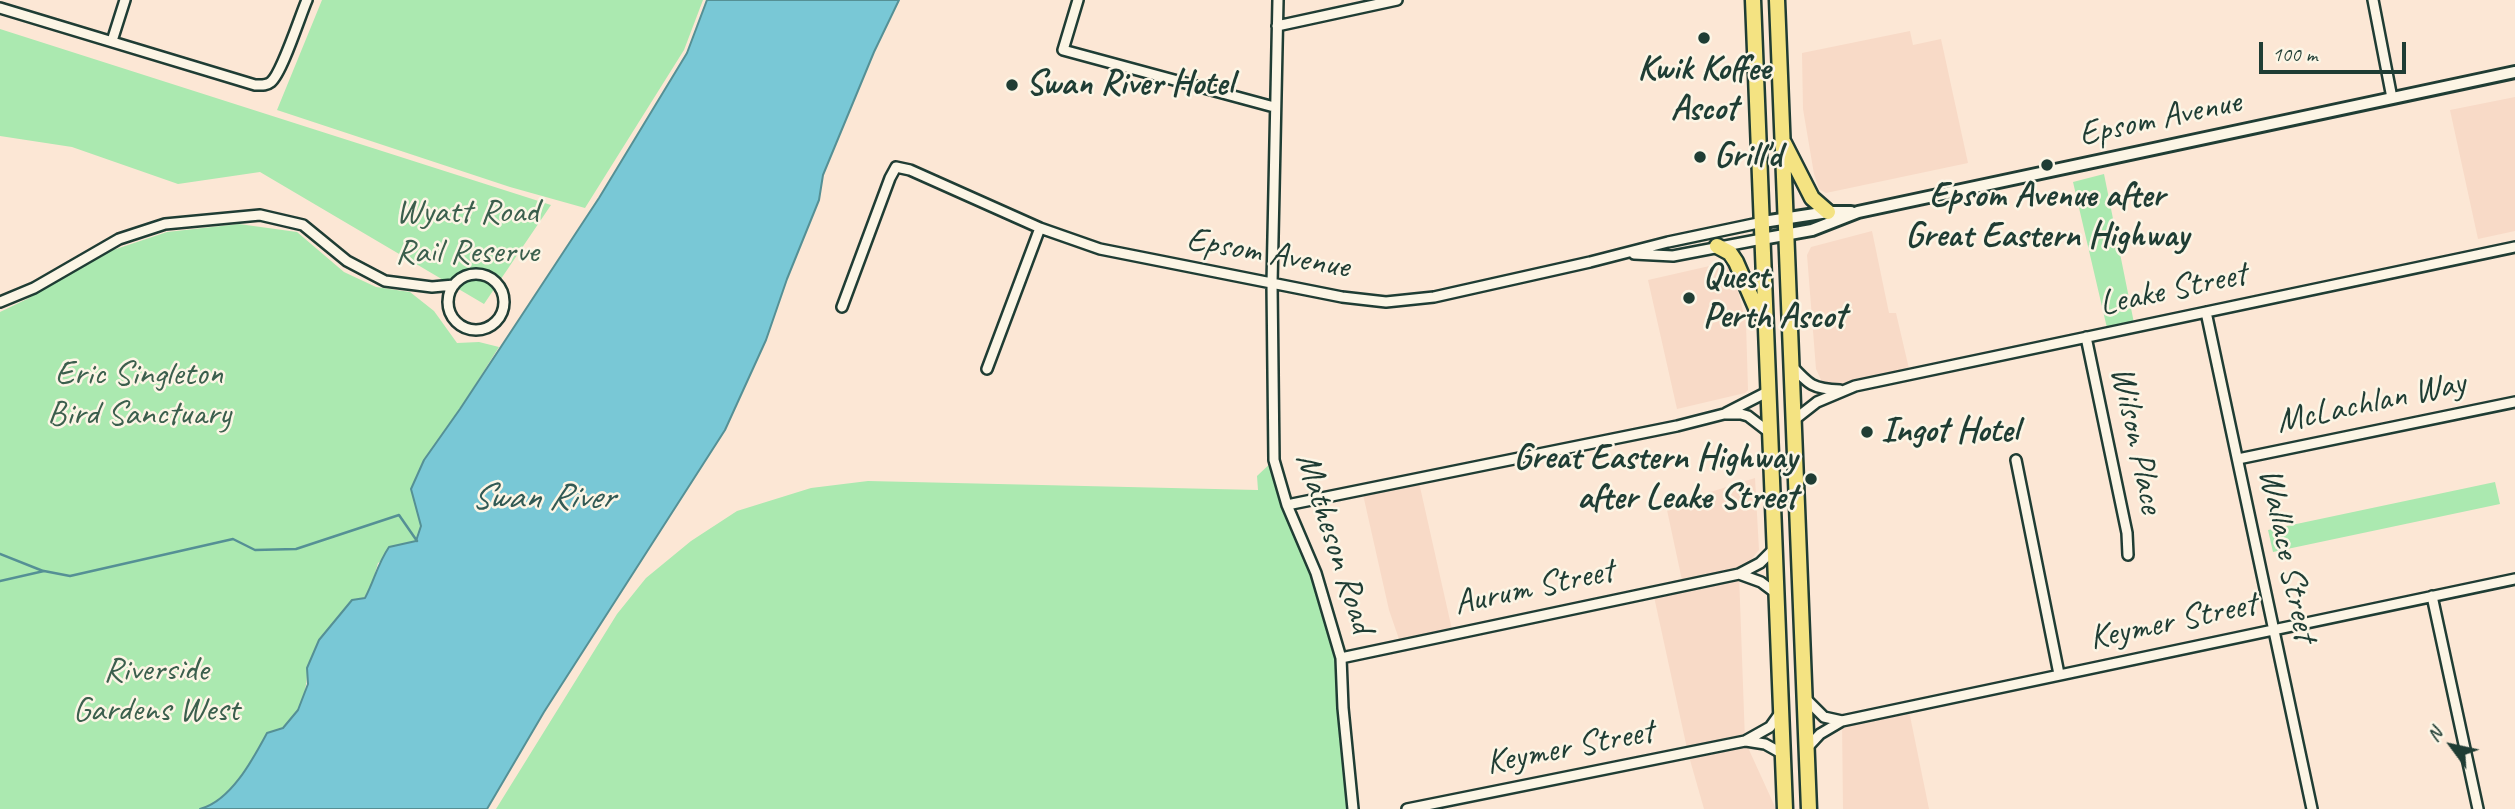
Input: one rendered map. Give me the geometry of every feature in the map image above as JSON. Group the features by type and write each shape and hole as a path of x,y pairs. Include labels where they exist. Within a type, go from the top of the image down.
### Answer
{"highway":[{"path":"1753,0 1785,809"},
{"path":"1777,0 1809,809"},
{"path":"1782,138 1812,198 1828,212"},
{"path":"1717,246 1730,253 1736,262 1756,308 1766,320"}],"street":[{"path":"112,41 125,0"},
{"path":"0,8 255,85 268,85 280,68 307,0"},
{"path":"1078,0 1063,50 1274,107"},
{"name":"Matheson Road","path":"1278,0 1272,284 1274,460 1287,505 1316,573 1341,658 1353,809"},
{"path":"1277,26 1397,0"},
{"path":"2373,0 2392,98"},
{"name":"Epsom Avenue","path":"1628,253 1673,256 1812,230 1858,212 2515,72"},
{"name":"Epsom Avenue","path":"842,307 896,167 910,170 1040,228 1100,249 1272,284 1385,302 1434,298 1763,222 1828,212 1858,212"},
{"path":"0,302 34,288 119,239 165,224 260,215 303,225 347,261 385,281 432,287 454,285 466,276 476,274 491,278 500,285 503,293 503,307 499,319 484,331 472,331 458,324 453,319 448,302 454,285"},
{"path":"987,369 1040,228"},
{"name":"Leake Street","path":"1794,420 1817,402 1842,390 2515,247"},
{"name":"Wallace Street","path":"2206,312 2312,809"},
{"name":"Wilson Place","path":"2086,337 2127,533 2128,555"},
{"name":"Leake Street","path":"1791,365 1807,383 1820,389 1842,390"},
{"path":"1287,505 1677,426 1724,414 1769,391"},
{"name":"McLachlan Way","path":"2238,460 2515,402"},
{"path":"1724,414 1748,416 1770,433"},
{"path":"2016,460 2059,674"},
{"name":"Aurum Street","path":"1341,658 1739,574 1760,563 1775,548"},
{"path":"1739,574 1760,582 1777,594"},
{"name":"Keymer Street","path":"1807,748 1820,734 1842,721 2515,579"},
{"path":"2432,596 2478,809"},
{"path":"1805,698 1824,717 1842,721"},
{"name":"Keymer Street","path":"1407,809 1745,741 1770,727 1781,711"},
{"name":"Keymer Street","path":"1745,741 1765,744 1783,754"}],"shaded area":[{"path":"1910,31 1913,45 1941,39 1968,163 1826,193 1819,189 1814,174 1803,109 1802,53"},
{"path":"2515,97 2515,231 2478,239 2450,110"},
{"path":"1872,231 1889,313 1896,313 1910,373 1829,397 1816,369 1807,255 1811,247"},
{"path":"1727,262 1737,287 1746,323 1748,390 1745,393 1677,409 1648,280"},
{"path":"1418,478 1453,634 1401,645 1389,610 1362,490"},
{"path":"1755,478 1759,550 1739,574 1745,741 1776,809 1704,809 1688,753 1653,592 1683,585 1667,510 1682,507 1682,501"},
{"path":"1908,706 1929,809 1843,809 1842,721"}],"green space":[{"path":"322,0 703,0 684,50 585,208 510,187 277,110"},
{"name":"Wyatt Road Rail Reserve","path":"0,29 551,205 484,304 260,172 178,184 72,147 0,136"},
{"path":"2104,174 2134,323 2107,328 2073,182"},
{"path":"239,224 297,232 344,272 376,287 410,292 434,311 457,343 479,342 499,347 424,460 411,489 421,526 416,541 378,563 372,584 364,598 307,667 305,692 299,709 281,729 267,733 240,778 222,798 200,809 0,809 0,312 113,250 167,232"},
{"path":"1274,460 1316,573 1341,658 1353,809 496,809 617,614 646,578 691,541 737,511 811,488 868,481 1258,490 1257,476"},
{"path":"2495,482 2500,504 2273,552 2268,530"}],"water":[{"name":"Swan River","path":"707,0 899,0 874,52 823,175 819,200 766,340 725,430 544,712 487,809 200,809 211,805 231,788 248,766 267,733 283,728 298,710 308,684 307,668 319,640 352,600 365,598 389,547 416,541 421,526 411,489 424,460 599,198 687,53"}],"waterway":[{"path":"0,581 44,571 70,576 233,539 255,550 296,549 399,515 417,541"},
{"path":"0,554 43,571"}],"place":[{"name":"Kwik Koffee Ascot","path":"1704,38"},
{"name":"Swan River Hotel","path":"1012,85"},
{"name":"Grill'd","path":"1700,157"},
{"name":"Epsom Avenue after Great Eastern Highway","path":"2047,165"},
{"name":"Quest Perth Ascot","path":"1689,298"},
{"name":"Ingot Hotel","path":"1867,432"},
{"name":"Great Eastern Highway after Leake Street","path":"1811,479"}],"park label":[{"name":"Eric Singleton Bird Sanctuary","path":"139,395"},
{"name":"Riverside Gardens West","path":"156,691"}]}
